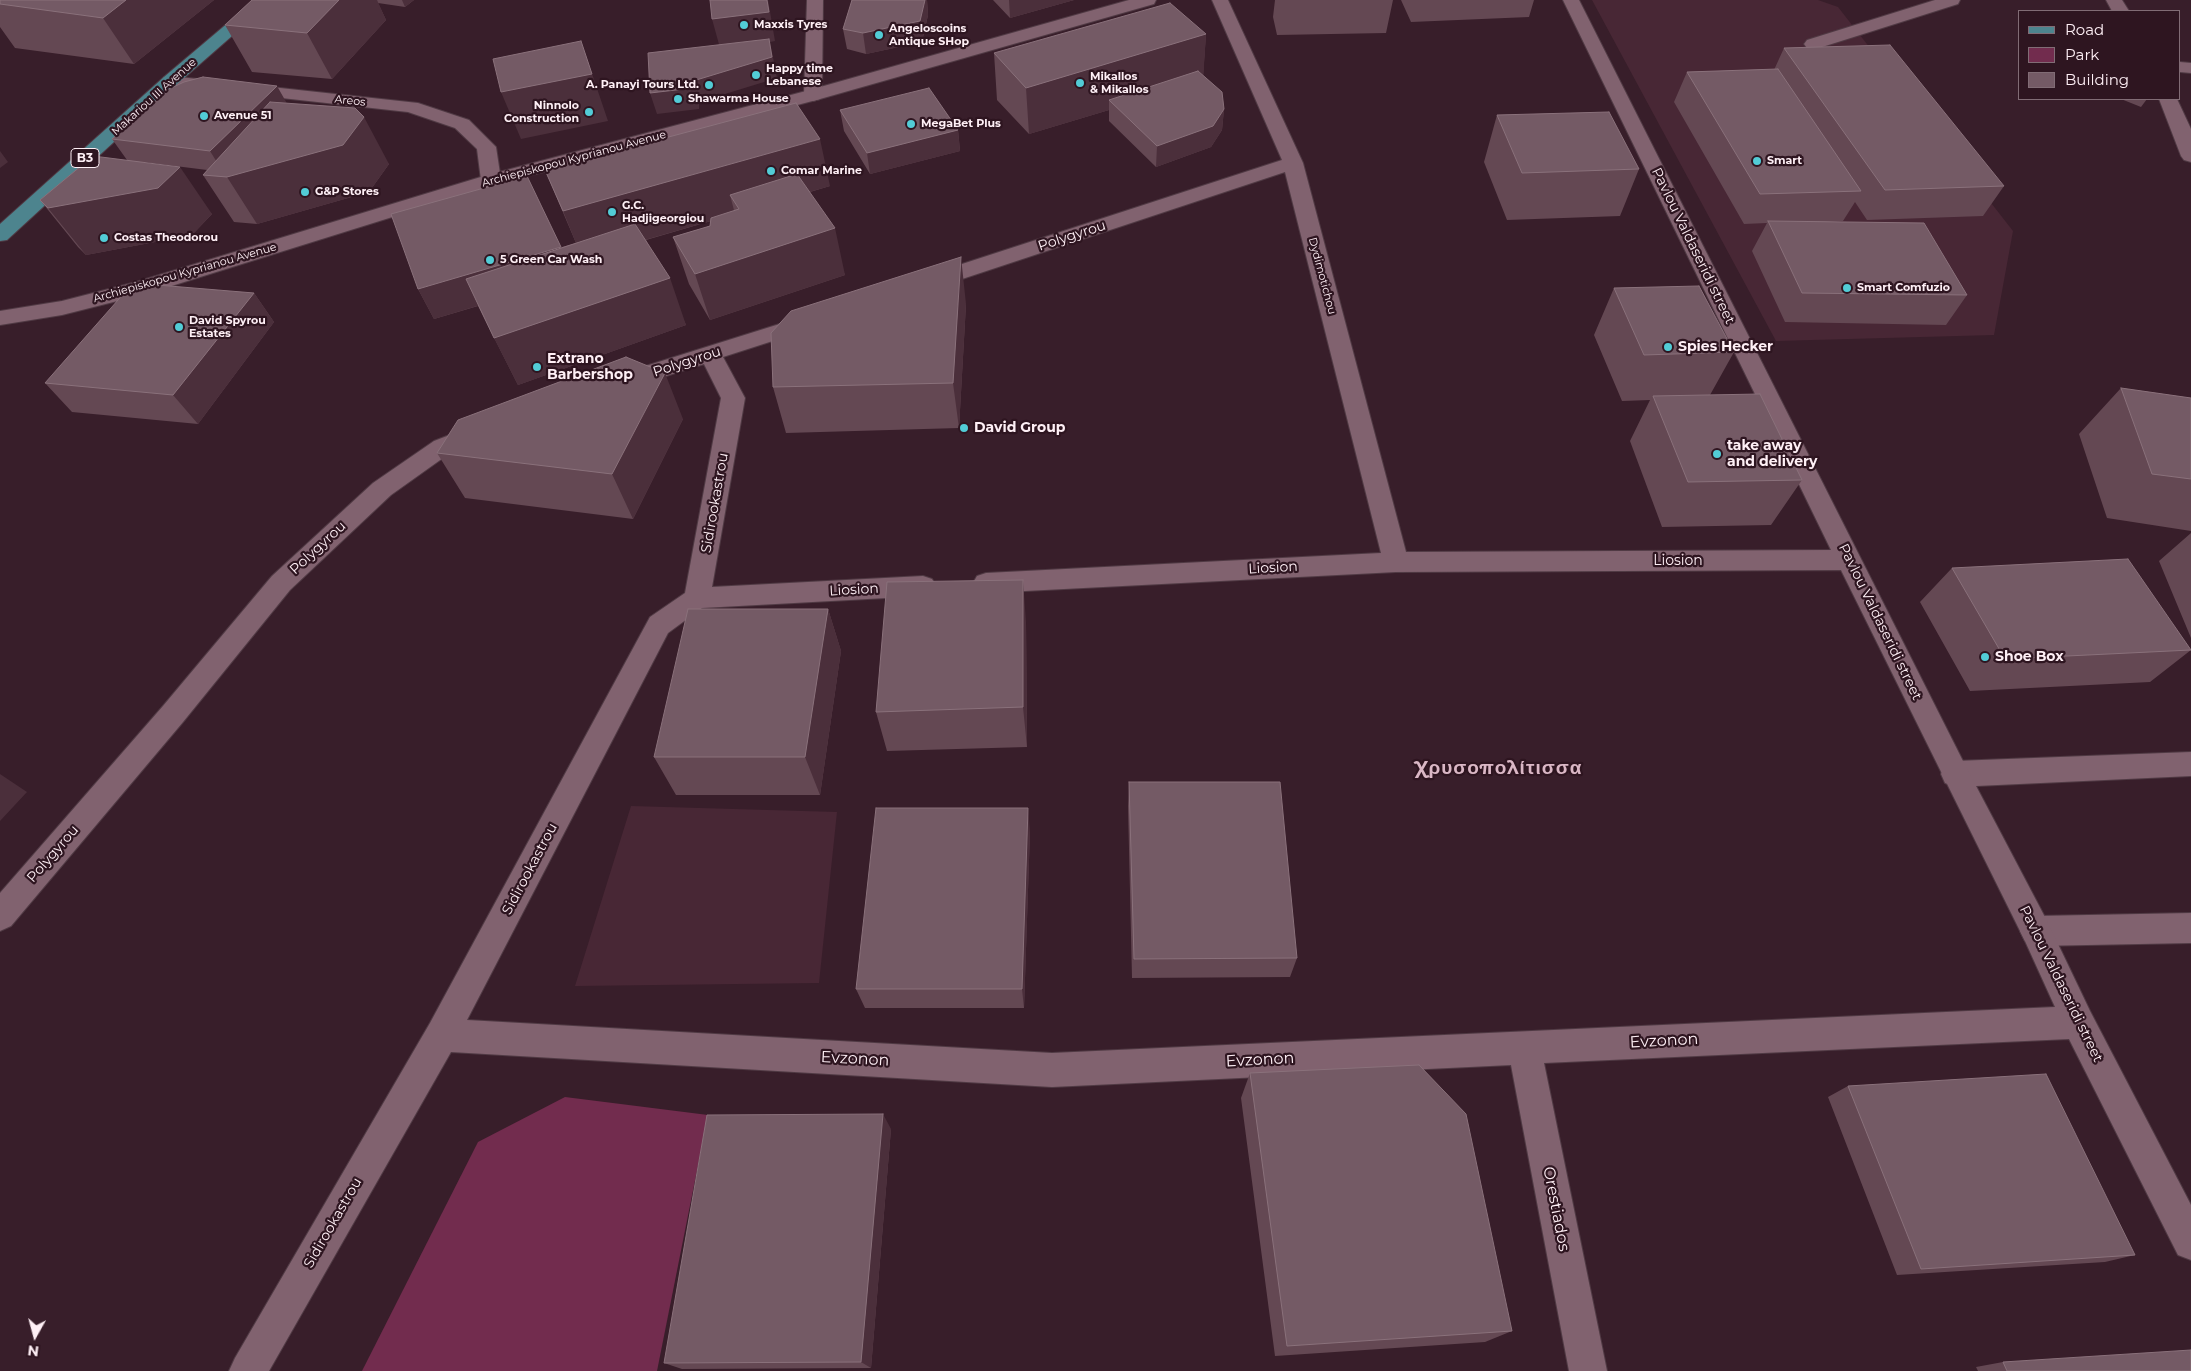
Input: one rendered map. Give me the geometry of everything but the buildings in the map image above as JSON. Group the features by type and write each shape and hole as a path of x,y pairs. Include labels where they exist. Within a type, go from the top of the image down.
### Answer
{"main road":[{"name":"Makariou III Avenue","path":"0,235 170,82 265,0"}],"street":[{"path":"813,95 814,0"},
{"name":"Archiepiskopou Kyprianou Avenue","path":"0,318 62,308 141,288 491,180 813,95 1148,0"},
{"name":"Dydimotichou","path":"1220,0 1293,163 1396,562"},
{"name":"Pavlou Valdaseridi street","path":"1571,0 1955,774 2036,931 2078,1022 2191,1242"},
{"path":"1813,44 1952,0"},
{"name":"Areos","path":"170,82 412,107 462,124 486,147 491,180"},
{"path":"2169,100 2186,129 2191,156"},
{"name":"Polygyrou","path":"907,290 1293,163"},
{"name":"Polygyrou","path":"601,389 822,318"},
{"name":"Sidirookastrou","path":"248,1371 442,1035 659,625 698,598 733,398 710,354"},
{"name":"Polygyrou","path":"0,916 281,584 382,489 442,447 496,424"},
{"name":"Liosion","path":"698,598 1396,562 1849,560"},
{"path":"1955,774 2191,764"},
{"path":"2036,931 2191,928"},
{"name":"Evzonon","path":"442,1035 1052,1070 2078,1022"},
{"name":"Orestiados","path":"1524,1048 1588,1371"}],"shaded area":[{"path":"1592,0 1818,0 1838,7 2013,231 1994,335 1776,341"},
{"path":"631,806 837,812 819,983 575,986"}],"green space":[{"path":"565,1097 708,1115 657,1371 362,1371 478,1142"}],"place":[{"name":"Maxxis Tyres","path":"744,25"},
{"name":"Angeloscoins Antique SHop","path":"879,35"},
{"name":"Happy time Lebanese","path":"756,75"},
{"name":"Mikallos & Mikallos","path":"1080,83"},
{"name":"A. Panayi Tours Ltd.","path":"709,85"},
{"name":"Shawarma House","path":"678,99"},
{"name":"Ninnolo Construction","path":"589,112"},
{"name":"Avenue 51","path":"204,116"},
{"name":"MegaBet Plus","path":"911,124"},
{"name":"Smart","path":"1757,161"},
{"name":"Comar Marine","path":"771,171"},
{"name":"G&P Stores","path":"305,192"},
{"name":"G.C. Hadjigeorgiou","path":"612,212"},
{"name":"Costas Theodorou","path":"104,238"},
{"name":"5 Green Car Wash","path":"490,260"},
{"name":"Smart Comfuzio","path":"1847,288"},
{"name":"David Spyrou Estates","path":"179,327"},
{"name":"Spies Hecker","path":"1668,347"},
{"name":"Extrano Barbershop","path":"537,367"},
{"name":"David Group","path":"964,428"},
{"name":"take away and delivery","path":"1717,454"},
{"name":"Shoe Box","path":"1985,657"}],"district":[{"name":"Χρυσοπολίτισσα","path":"1499,768"}]}
